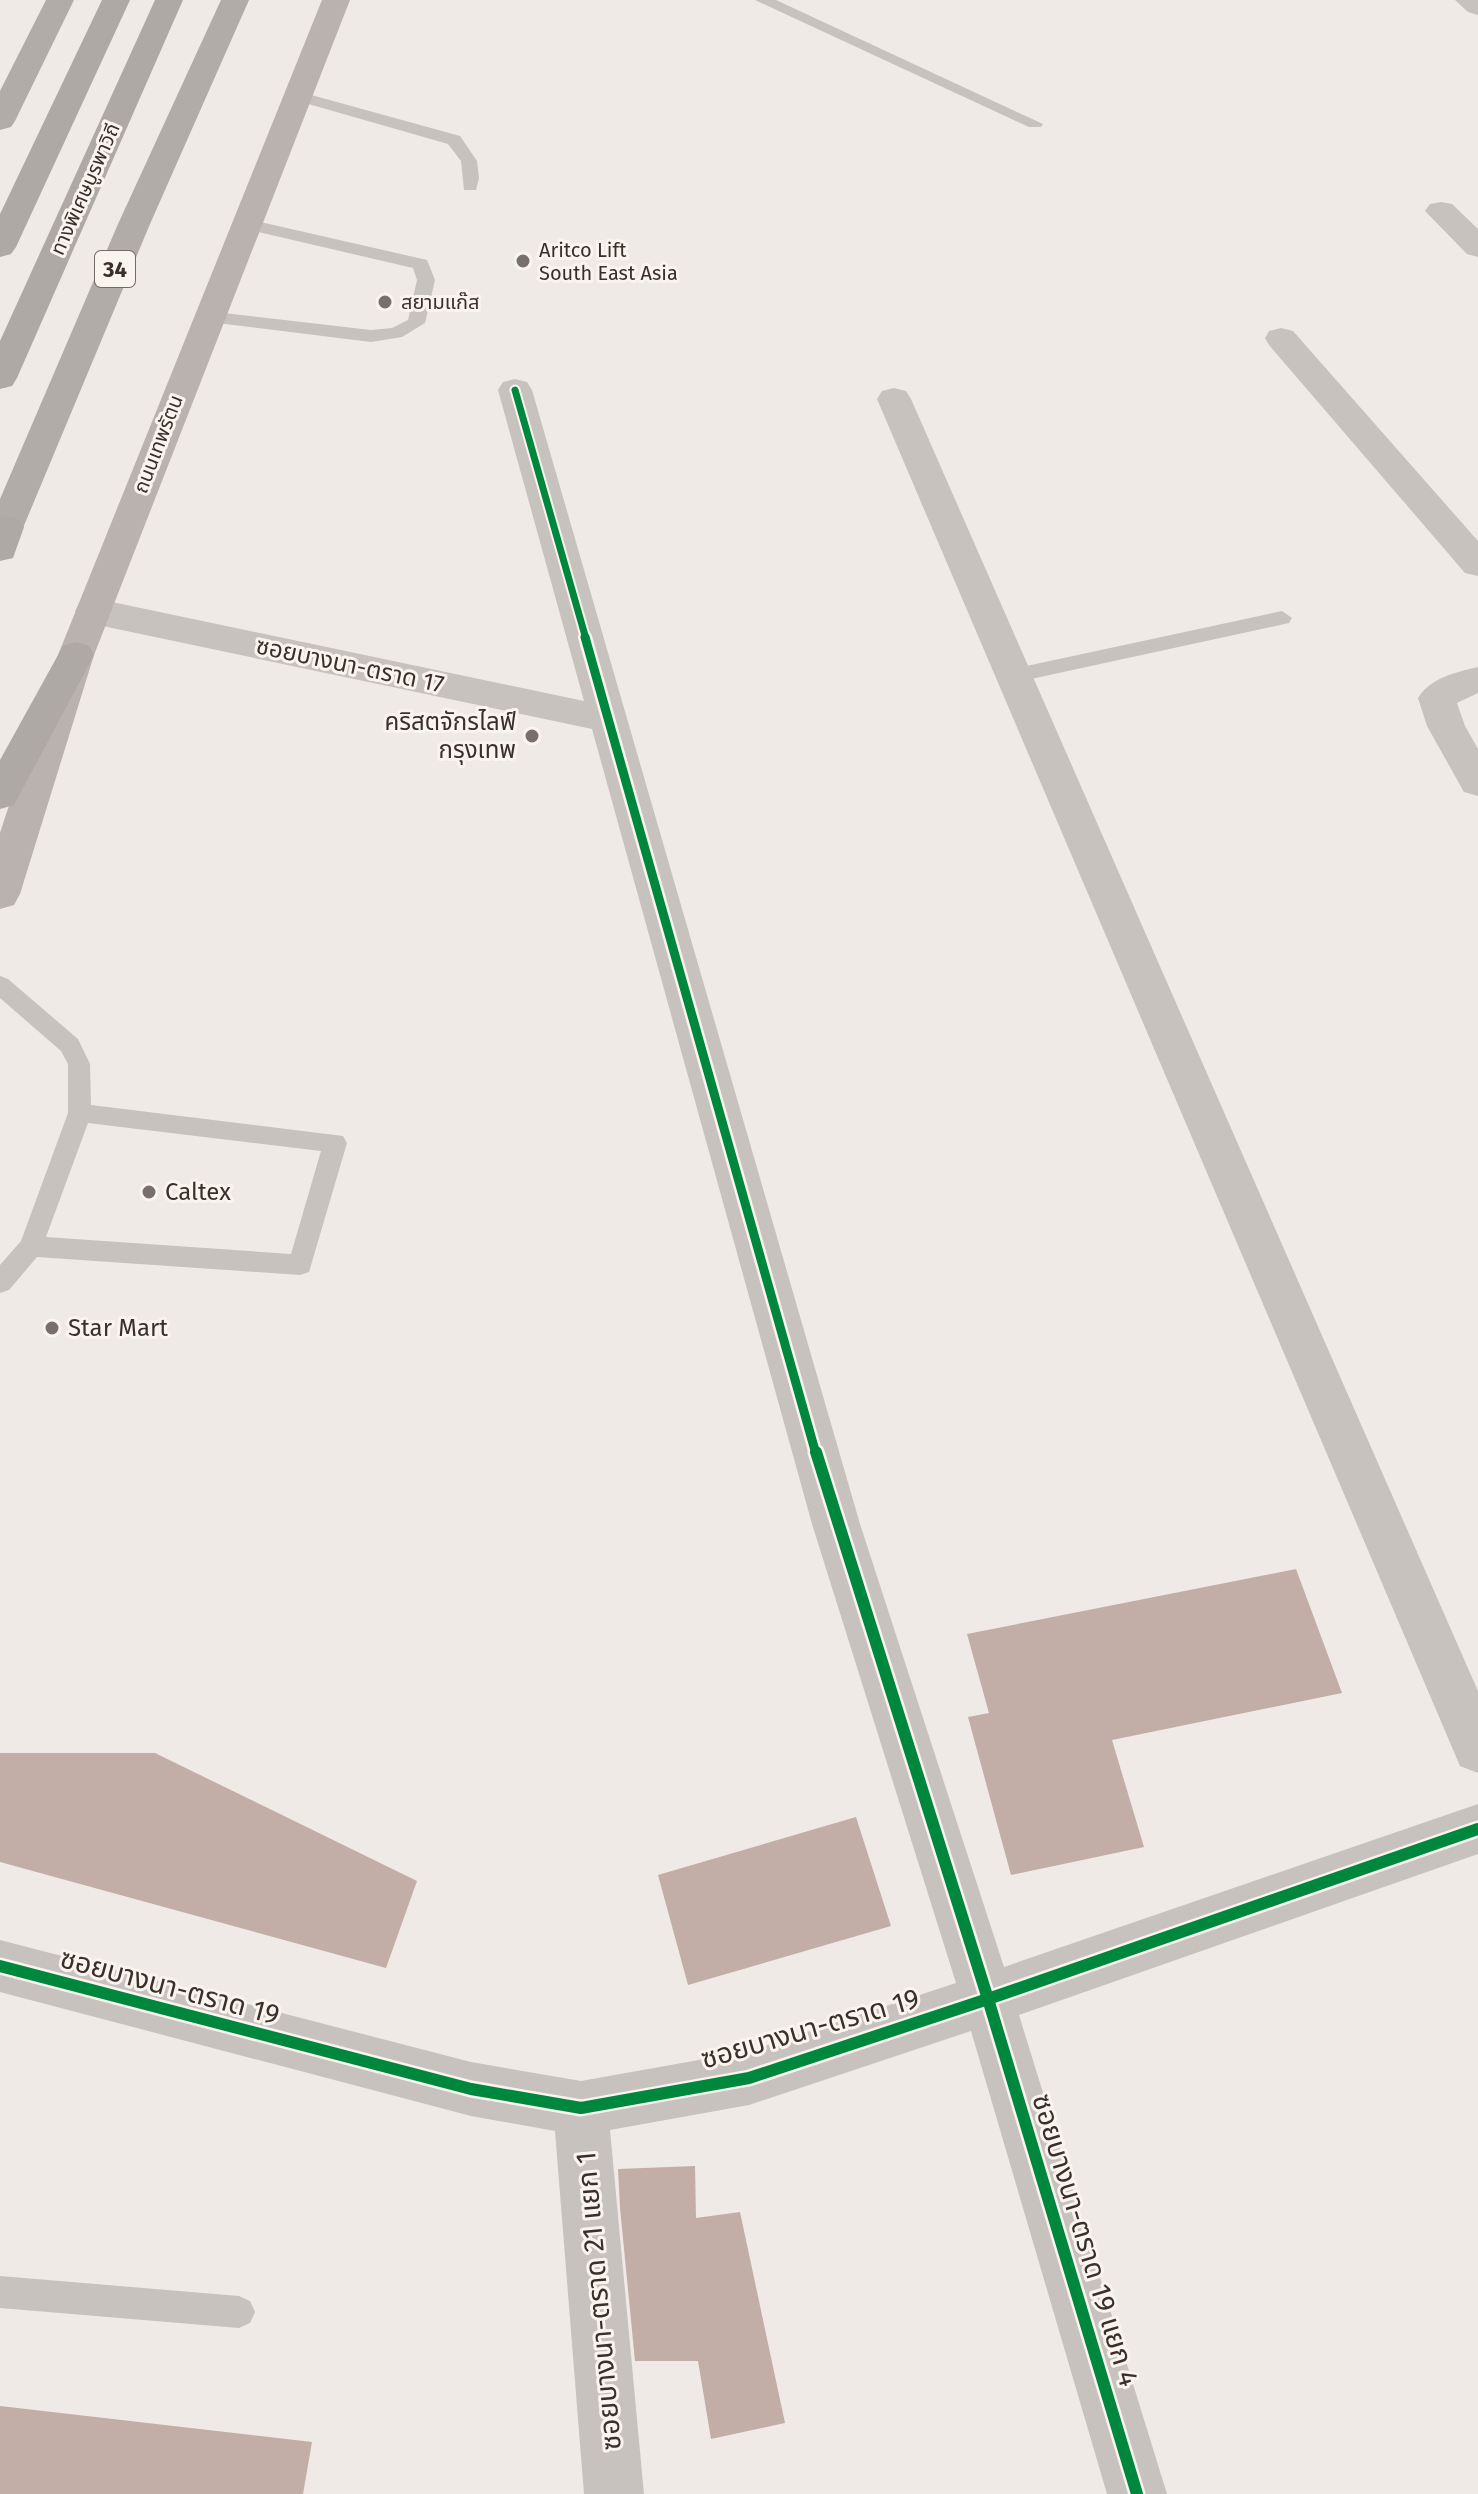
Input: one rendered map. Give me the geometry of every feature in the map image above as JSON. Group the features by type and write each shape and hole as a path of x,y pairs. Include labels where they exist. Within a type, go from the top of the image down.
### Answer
{"highway":[{"path":"0,121 60,0"},
{"path":"0,247 116,0"},
{"name":"ทางพิเศษบูรพาวิถี","path":"0,378 169,0"},
{"name":"34","path":"2,539 134,224 235,0"},
{"path":"0,795 76,655"}],"main road":[{"path":"317,46 320,0"},
{"name":"ถนนเทพรัตน","path":"0,894 76,655 207,317 336,0"}],"street":[{"path":"1469,0 1478,6"},
{"path":"1441,211 1478,247"},
{"path":"1281,338 1478,564"},
{"name":"ซอยบางนา-ตราด 19 แยก 4","path":"515,390 832,1511 988,1999 1137,2494"},
{"path":"894,399 1478,1749"},
{"name":"ซอยบางนา-ตราด 17","path":"93,611 607,719"},
{"path":"1478,680 1461,684 1437,698 1446,726 1478,782"},
{"name":"ซอยบางนา-ตราด 19","path":"0,1966 471,2089 581,2108 749,2078 988,1999 1478,1829"},
{"name":"ซอยบางนา-ตราด 21 แยก 1","path":"581,2108 614,2494"}],"lane":[{"path":"763,0 1035,124"},
{"path":"297,96 454,140 467,154 473,167 470,186"},
{"path":"207,317 371,336 396,333 416,323 426,280 421,264 247,224"},
{"path":"1013,676 1282,618"},
{"path":"0,985 70,1045 79,1064 80,1113 31,1246 0,1283"},
{"path":"31,1246 300,1265 335,1143 80,1113"},
{"path":"0,2292 239,2312"}],"building":[{"path":"1296,1569 1342,1693 1112,1740 1144,1847 1011,1875 968,1717 989,1713 967,1634"},
{"path":"0,1753 155,1753 417,1881 386,1968 0,1862"},
{"path":"856,1817 891,1926 688,1985 658,1875"},
{"path":"695,2166 696,2218 740,2212 785,2423 711,2439 698,2361 635,2361 620,2208 618,2169"},
{"path":"0,2406 312,2442 303,2494 0,2494"}],"cycle path":[{"path":"515,390 836,1524 988,1999 1137,2494"},
{"path":"0,1966 471,2089 581,2108 749,2078 988,1999 1478,1829"}],"place":[{"name":"Aritco Lift South East Asia","path":"523,261"},
{"name":"สยามแก๊ส","path":"385,302"},
{"name":"คริสตจักรไลฟ์ กรุงเทพ","path":"532,736"},
{"name":"Caltex","path":"149,1192"},
{"name":"Star Mart","path":"52,1328"}]}
